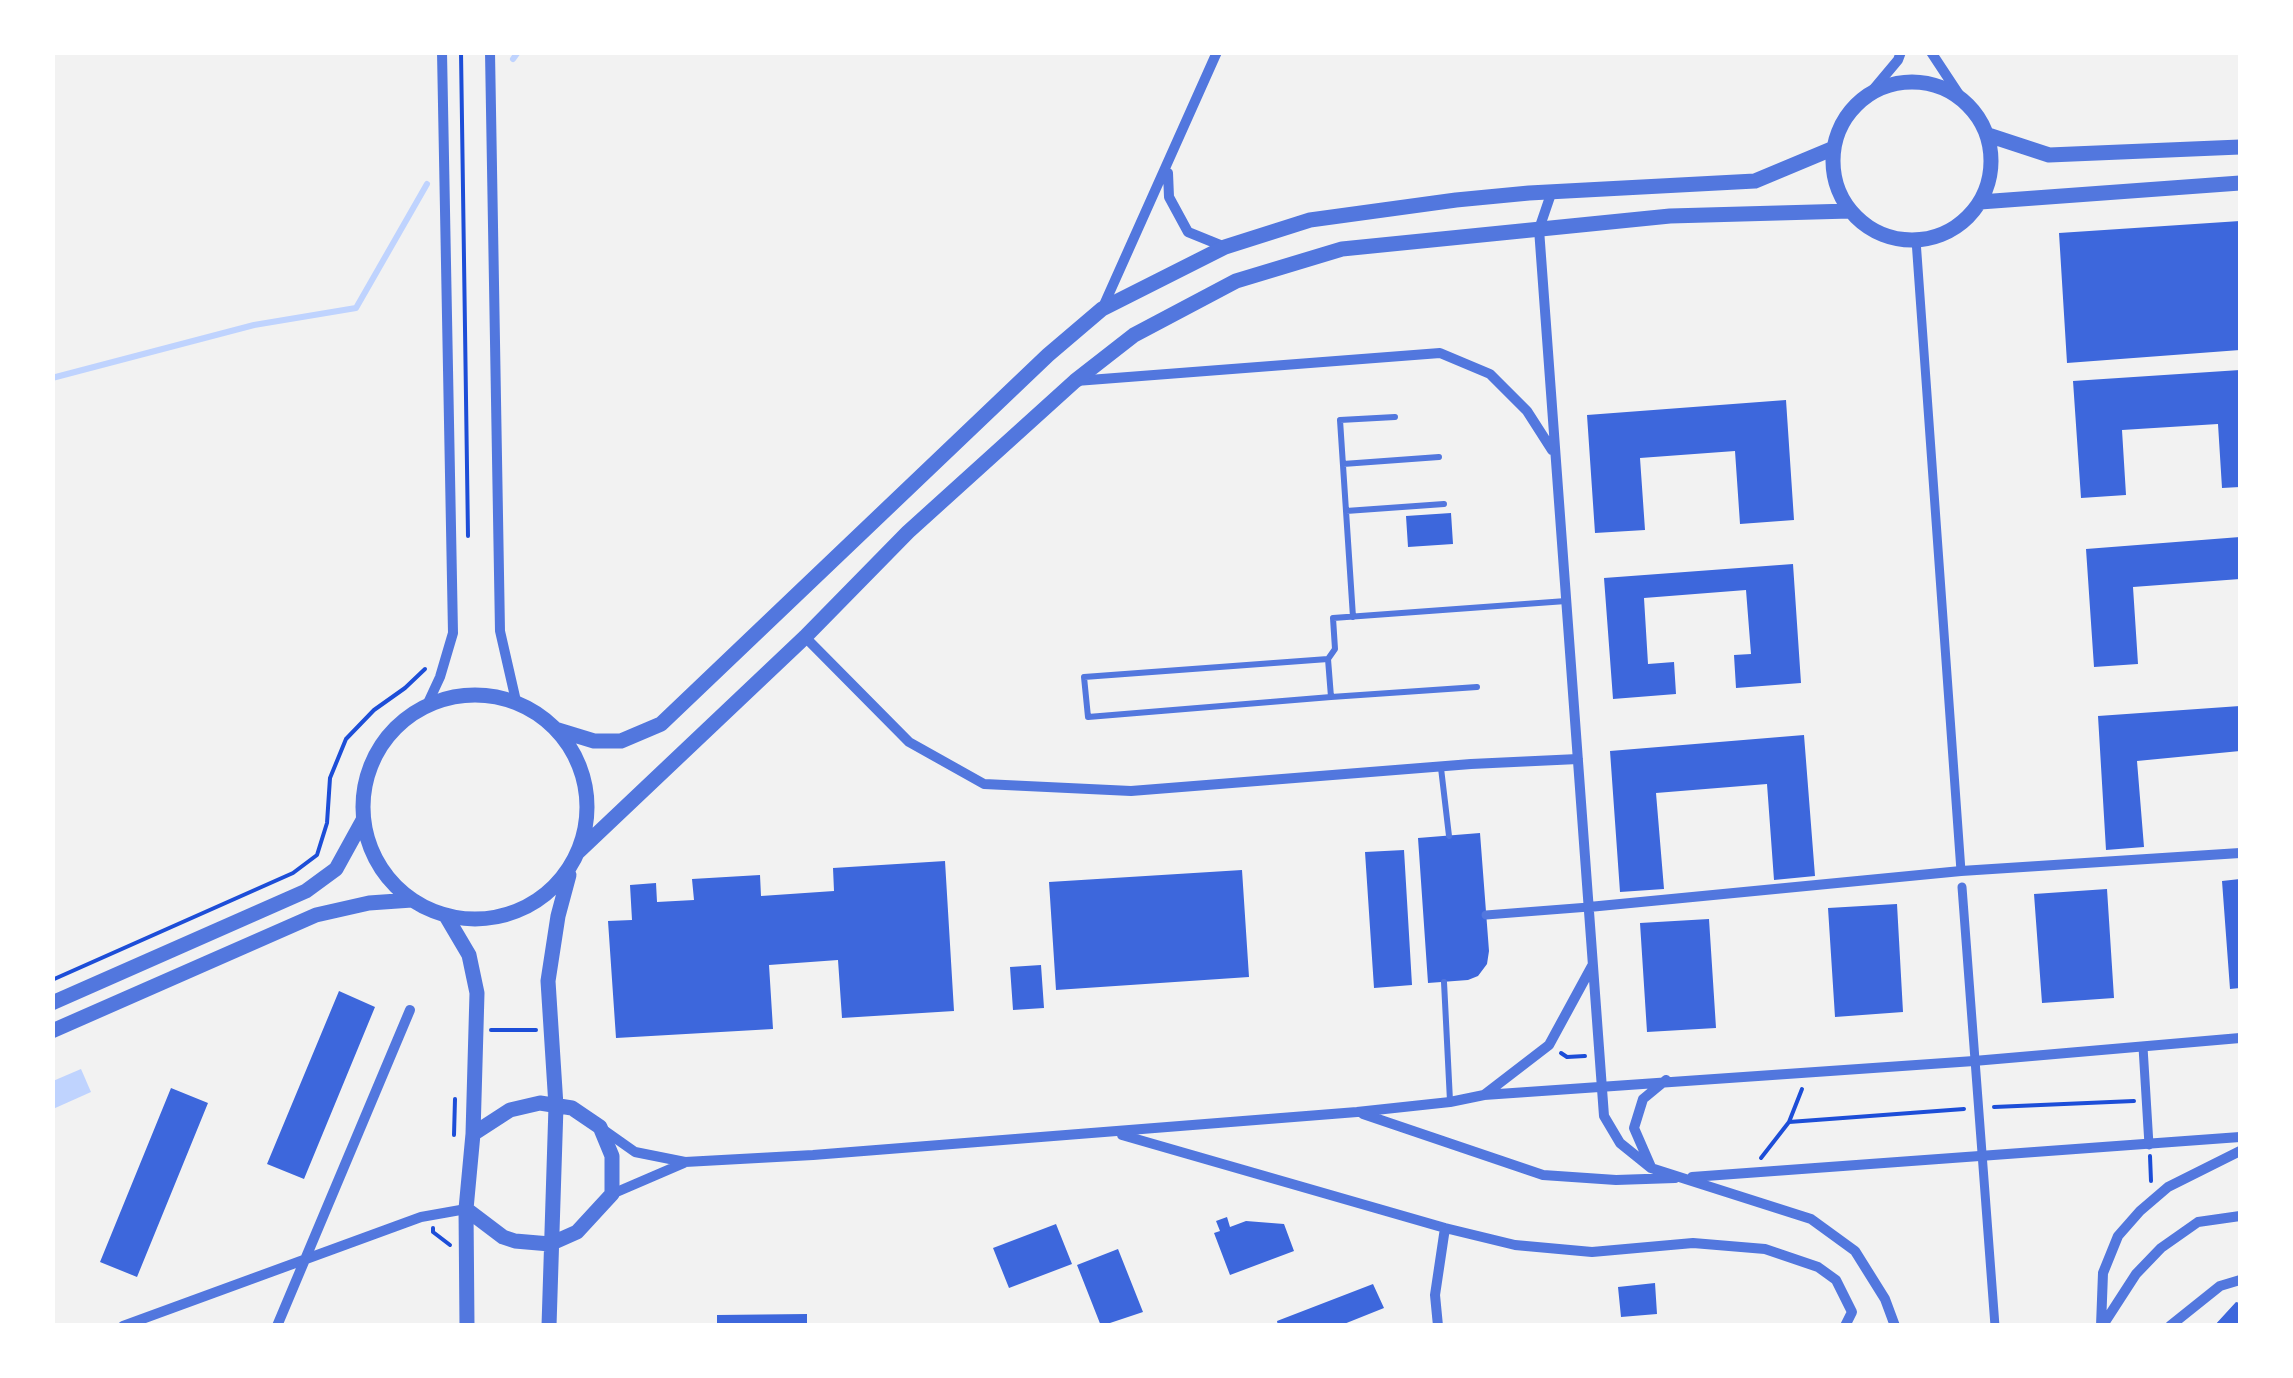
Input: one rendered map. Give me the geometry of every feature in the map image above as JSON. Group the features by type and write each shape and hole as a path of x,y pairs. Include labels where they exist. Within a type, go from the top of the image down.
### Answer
{"street":[{"path":"427,705 451,646 442,52"},
{"path":"490,52 500,631 516,701"},
{"path":"1102,309 1217,52"},
{"path":"1900,52 1898,60 1851,110 1840,128 1834,148 1834,170 1850,211 1879,234 1916,240 1953,229 1980,202 1992,158 1988,135 1978,116 1962,100 1931,52"},
{"path":"1866,97 1890,85 1915,82 1940,87 1962,100"},
{"path":"1988,135 2049,155 2240,147"},
{"path":"558,730 594,742 622,740 661,724 1048,354 1102,309 1225,246 1324,218 1456,200 1755,181 1834,148"},
{"path":"1168,167 1169,198 1188,232 1225,246"},
{"path":"1980,202 2240,182"},
{"path":"1552,192 1539,229 1604,1116 1620,1144 1651,1168 1810,1219 1855,1251 1885,1299 1895,1326"},
{"path":"548,1326 556,1106 548,981 558,916 574,859 587,821 586,788 576,757 558,730 516,701 486,694 456,696 427,705 398,724 377,752 364,785 363,820 371,851 388,878 412,900 446,916 474,920 503,916 530,906 553,888 574,859 908,532 1075,381 1134,336 1236,281 1342,248 1670,216 1850,211"},
{"path":"1916,240 1961,871"},
{"path":"1075,381 1440,353 1490,374 1527,411 1555,454"},
{"path":"804,637 909,742 984,784 1131,791 1578,759"},
{"path":"52,1002 306,891 336,870 363,820"},
{"path":"1486,915 1961,871 2240,853"},
{"path":"1962,887 1995,1326"},
{"path":"52,1031 316,915 369,902 412,900"},
{"path":"446,916 470,956 477,994 473,1134 466,1209 467,1326"},
{"path":"1484,1095 1549,1045 1593,965"},
{"path":"277,1326 410,1010"},
{"path":"473,1134 510,1110 540,1102 572,1108 635,1152 684,1162 1116,1133 1602,1085 1974,1061 2240,1038"},
{"path":"2143,1048 2150,1144"},
{"path":"1651,1168 1634,1128 1643,1098 1666,1080"},
{"path":"1357,1112 1543,1175 1616,1180 2240,1137"},
{"path":"600,1127 612,1156 612,1194"},
{"path":"1116,1133 1516,1245 1592,1252 1693,1243 1765,1249 1818,1266 1836,1280 1852,1312 1846,1326"},
{"path":"2102,1326 2103,1273 2118,1236 2168,1187 2240,1151"},
{"path":"123,1326 421,1218 466,1209 502,1236 550,1244 577,1232 612,1194 684,1162"},
{"path":"2102,1326 2136,1274 2161,1248 2198,1222 2240,1216"},
{"path":"1438,1326 1435,1294 1445,1228"},
{"path":"2170,1326 2220,1286 2240,1280"}],"lane":[{"path":"1353,616 1340,420 1395,416"},
{"path":"1343,464 1439,457"},
{"path":"1346,511 1444,504"},
{"path":"1332,698 1328,660 1335,649 1333,618 1566,601"},
{"path":"1328,660 1084,677 1088,718 1477,688"},
{"path":"1440,766 1449,836"},
{"path":"1444,982 1450,1102"}],"path":[{"path":"461,52 468,537"},
{"path":"52,980 293,872 317,855 327,823 330,778 346,739 374,710 425,670 436,646 451,646"},
{"path":"476,1030 551,1030"},
{"path":"1549,1045 1567,1057 1600,1055"},
{"path":"1762,1172 1761,1158 1790,1122 1803,1088 1802,1072"},
{"path":"2150,1144 2152,1201"}],"water":[{"path":"81,1069 91,1092 53,1109 53,1081"}],"building":[{"path":"2240,221 2240,350 2067,363 2059,233"},
{"path":"2240,370 2240,487 2222,488 2218,424 2122,430 2126,495 2081,498 2073,381"},
{"path":"1786,400 1794,520 1740,524 1735,451 1640,458 1645,530 1595,533 1587,415"},
{"path":"1451,513 1453,544 1408,547 1406,516"},
{"path":"2240,537 2240,579 2133,587 2138,664 2094,667 2086,549"},
{"path":"1793,564 1801,683 1736,688 1734,655 1751,654 1746,590 1644,598 1648,664 1674,662 1676,694 1613,699 1604,578"},
{"path":"2240,706 2240,751 2137,761 2144,847 2106,850 2098,716"},
{"path":"1804,735 1815,876 1774,880 1767,784 1656,793 1664,889 1620,892 1610,751"},
{"path":"1480,833 1487,964 1478,976 1468,980 1428,983 1418,838"},
{"path":"1404,850 1412,985 1374,988 1365,852"},
{"path":"945,861 954,1011 842,1018 838,960 769,965 773,1029 616,1038 608,921 632,920 630,885 656,883 657,902 694,900 692,879 760,875 761,896 834,891 833,868"},
{"path":"1242,870 1249,977 1056,990 1049,882"},
{"path":"2240,879 2240,988 2230,989 2222,881"},
{"path":"2107,889 2114,998 2042,1003 2034,894"},
{"path":"1897,904 1903,1012 1835,1017 1828,908"},
{"path":"1709,919 1716,1028 1647,1032 1640,923"},
{"path":"1041,965 1044,1008 1013,1010 1010,967"},
{"path":"339,991 375,1007 304,1179 267,1164"},
{"path":"171,1088 208,1103 137,1277 100,1262"},
{"path":"1227,1217 1230,1227 1246,1221 1284,1224 1294,1251 1230,1275 1214,1233 1220,1231 1216,1221"},
{"path":"1056,1224 1072,1264 1009,1288 993,1248"},
{"path":"1118,1249 1143,1312 1101,1326 1077,1265"},
{"path":"1655,1283 1657,1314 1621,1317 1618,1287"},
{"path":"1373,1284 1384,1308 1339,1326 1278,1326 1277,1321"},
{"path":"2236,1302 2240,1303 2240,1326 2214,1326"},
{"path":"807,1314 807,1326 717,1326 717,1315"}],"waterway":[{"path":"513,59 518,52"},
{"path":"52,378 254,325 356,308 427,184"}]}
